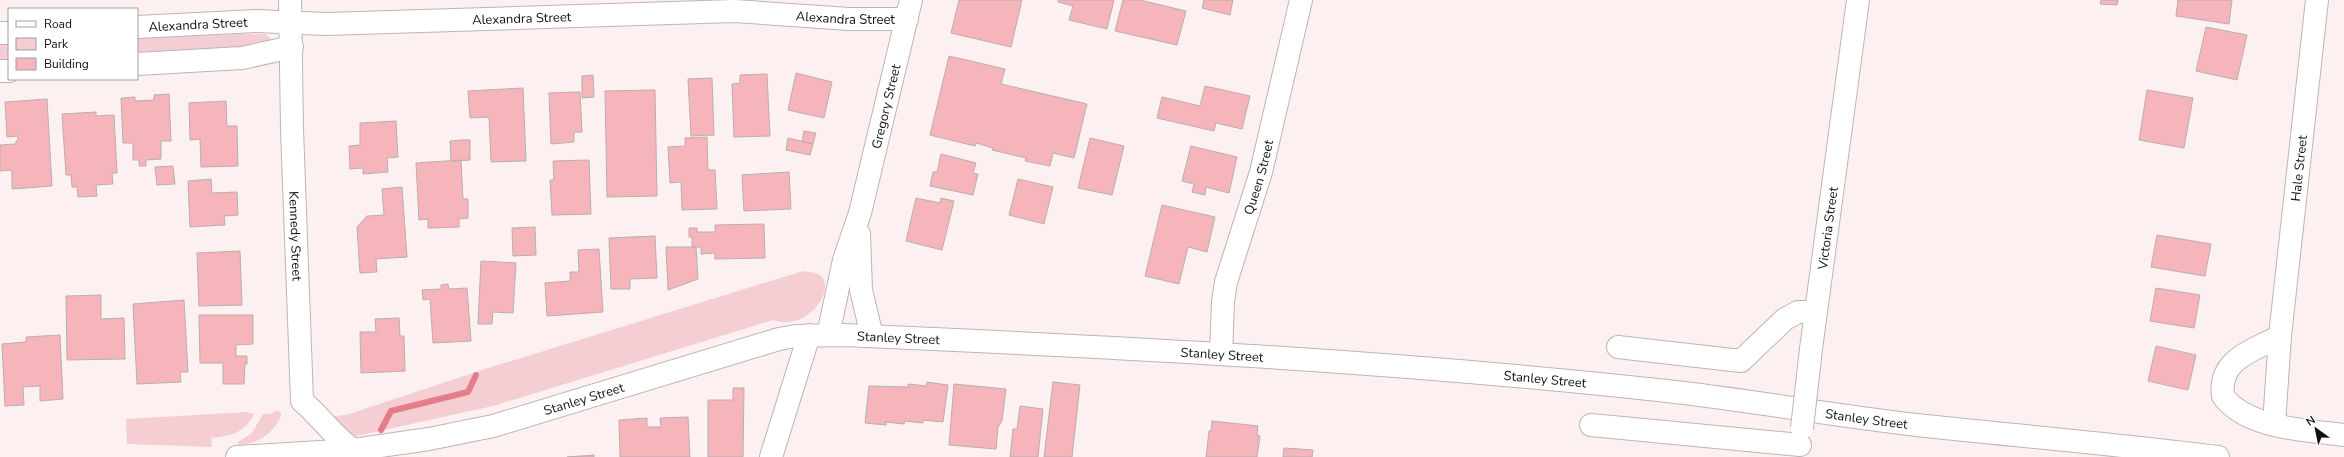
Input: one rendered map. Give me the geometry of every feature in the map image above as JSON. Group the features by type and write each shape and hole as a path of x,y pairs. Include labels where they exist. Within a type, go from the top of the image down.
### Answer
{"street":[{"name":"Kennedy Street","path":"290,0 292,47 292,129 302,401 312,410 336,438 353,450"},
{"name":"Queen Street","path":"1221,354 1223,302 1226,282 1261,172 1301,0"},
{"name":"Victoria Street","path":"1800,443 1815,312 1858,0"},
{"name":"Hale Street","path":"2274,424 2280,336 2317,0"},
{"name":"Alexandra Street","path":"138,27 256,21 291,24 326,24 734,11 849,19 909,9"},
{"name":"Gregory Street","path":"771,457 818,335 860,213 909,9"},
{"path":"138,64 242,58 292,47"},
{"name":"Gregory Street","path":"860,213 860,278 872,336"},
{"path":"1618,347 1741,361 1779,323 1791,315 1815,312"},
{"name":"Stanley Street","path":"237,457 353,450 429,439 493,426 742,349 779,339 818,335 872,336 1221,354 1669,392 1932,427 2101,443 2222,457"},
{"path":"2280,336 2234,362 2223,377 2223,396 2236,410 2274,424 2344,435"},
{"path":"1591,425 1800,443"}],"green space":[{"path":"265,34 272,40 249,50 138,59 138,38"},
{"path":"0,44 8,44 8,65 0,65"},
{"path":"803,271 816,273 823,278 825,286 823,296 818,305 799,320 786,322 773,320 493,406 352,437 326,417 346,415 485,369"},
{"path":"277,410 281,413 281,416 269,433 258,440 238,445 238,442 252,433 263,414 270,414"},
{"path":"247,412 254,414 242,429 231,435 211,438 212,447 127,444 126,419"}],"building":[{"path":"959,0 1022,0 1011,47 951,33"},
{"path":"1058,0 1114,0 1107,29 1069,20 1073,6 1058,2"},
{"path":"1123,0 1140,0 1186,11 1177,45 1115,31"},
{"path":"1204,0 1233,0 1230,15 1202,8"},
{"path":"2101,0 2118,0 2117,5 2100,4"},
{"path":"2178,0 2232,0 2229,24 2176,16"},
{"path":"2206,27 2247,35 2237,80 2196,71"},
{"path":"949,56 1005,69 1001,84 1087,104 1074,158 1053,153 1050,166 1025,161 1026,158 992,150 993,148 976,143 975,146 930,135"},
{"path":"796,73 832,82 824,118 788,110"},
{"path":"767,74 770,136 734,137 732,84 740,83 740,75"},
{"path":"593,75 594,97 582,98 582,76"},
{"path":"712,78 714,135 691,136 688,79"},
{"path":"1205,86 1250,96 1242,129 1216,123 1214,131 1157,118 1162,97 1200,106"},
{"path":"523,88 526,161 491,162 489,117 470,118 468,91"},
{"path":"655,90 657,196 607,197 605,91"},
{"path":"2147,90 2193,98 2184,148 2139,140"},
{"path":"580,92 582,132 574,132 574,142 551,144 549,93"},
{"path":"169,94 171,141 161,141 161,159 146,160 146,166 139,166 139,160 133,160 133,143 123,143 121,98 135,97 135,101 154,100 154,95"},
{"path":"47,99 52,186 12,189 12,170 0,171 0,145 16,144 16,141 18,140 18,136 7,137 5,102"},
{"path":"226,101 227,126 237,126 238,166 201,167 200,139 190,140 189,103"},
{"path":"96,112 96,116 114,115 117,173 112,173 113,184 96,185 97,196 78,197 77,187 72,187 71,175 66,175 62,114"},
{"path":"396,121 398,157 387,158 388,172 363,174 363,168 350,169 349,146 360,145 360,123"},
{"path":"804,131 816,133 813,144 802,141"},
{"path":"707,137 708,170 715,170 717,209 682,210 681,182 670,183 668,147 685,146 685,138"},
{"path":"788,138 813,144 810,155 786,150"},
{"path":"1090,138 1124,146 1112,195 1078,188"},
{"path":"470,140 470,160 451,161 450,141"},
{"path":"1191,146 1237,157 1229,193 1206,187 1205,195 1192,192 1194,184 1182,181"},
{"path":"941,154 976,163 973,173 978,174 973,195 930,186 933,172 937,172"},
{"path":"461,160 463,199 468,199 468,218 459,219 459,227 428,228 428,219 419,220 416,163"},
{"path":"589,160 591,214 552,215 550,180 554,180 553,161"},
{"path":"173,166 175,184 157,185 155,167"},
{"path":"789,172 791,209 744,211 742,175"},
{"path":"211,179 212,193 237,192 238,215 224,216 225,225 190,227 188,181"},
{"path":"1018,179 1053,187 1044,224 1009,215"},
{"path":"402,187 407,257 376,259 377,272 360,273 357,227 367,216 384,215 382,189"},
{"path":"916,198 940,203 941,198 954,201 942,250 906,241"},
{"path":"1162,205 1215,217 1207,252 1188,247 1179,284 1145,276"},
{"path":"764,224 765,258 715,259 715,253 701,254 701,247 692,247 692,237 689,237 689,228 697,228 697,232 715,232 715,225"},
{"path":"535,227 536,255 513,256 512,228"},
{"path":"2157,235 2211,244 2205,276 2151,267"},
{"path":"655,236 657,278 630,279 630,289 611,289 609,238"},
{"path":"666,247 696,247 698,279 668,290"},
{"path":"599,249 603,312 547,316 545,283 570,281 570,272 579,272 578,250"},
{"path":"240,251 242,305 199,306 197,253"},
{"path":"481,261 516,263 513,313 493,312 492,324 478,324"},
{"path":"448,284 449,289 467,288 471,341 433,343 430,299 423,300 422,290 441,289 441,285"},
{"path":"2156,288 2200,295 2194,328 2150,321"},
{"path":"101,295 101,319 124,318 125,359 67,360 66,296"},
{"path":"184,300 188,372 180,372 181,382 137,384 133,304"},
{"path":"199,315 253,315 253,344 236,345 236,356 247,356 244,384 223,384 223,363 200,363"},
{"path":"399,318 400,336 404,336 405,371 361,373 360,332 376,332 375,319"},
{"path":"60,335 63,399 40,401 40,386 23,387 24,405 5,406 2,344 26,342 26,337"},
{"path":"2156,346 2196,355 2188,390 2148,381"},
{"path":"927,382 948,385 943,422 923,420 923,423 905,421 904,424 886,422 886,425 865,423 869,386 908,387 908,384 926,386"},
{"path":"1053,382 1080,385 1072,457 1044,457"},
{"path":"954,384 1006,389 1002,421 998,427 996,449 949,445"},
{"path":"733,388 744,388 743,457 708,457 708,400 733,400"},
{"path":"1020,406 1043,409 1038,457 1010,457 1013,429 1017,429"},
{"path":"688,417 690,457 620,457 619,420 647,418 647,427 661,427 660,418"},
{"path":"1212,421 1258,426 1257,435 1260,436 1257,457 1206,457 1209,431 1211,431"},
{"path":"1284,448 1313,450 1312,457 1283,457"},
{"path":"594,455 594,457 567,457"}],"waterway":[{"path":"381,430 391,411 468,392 476,375"}]}
